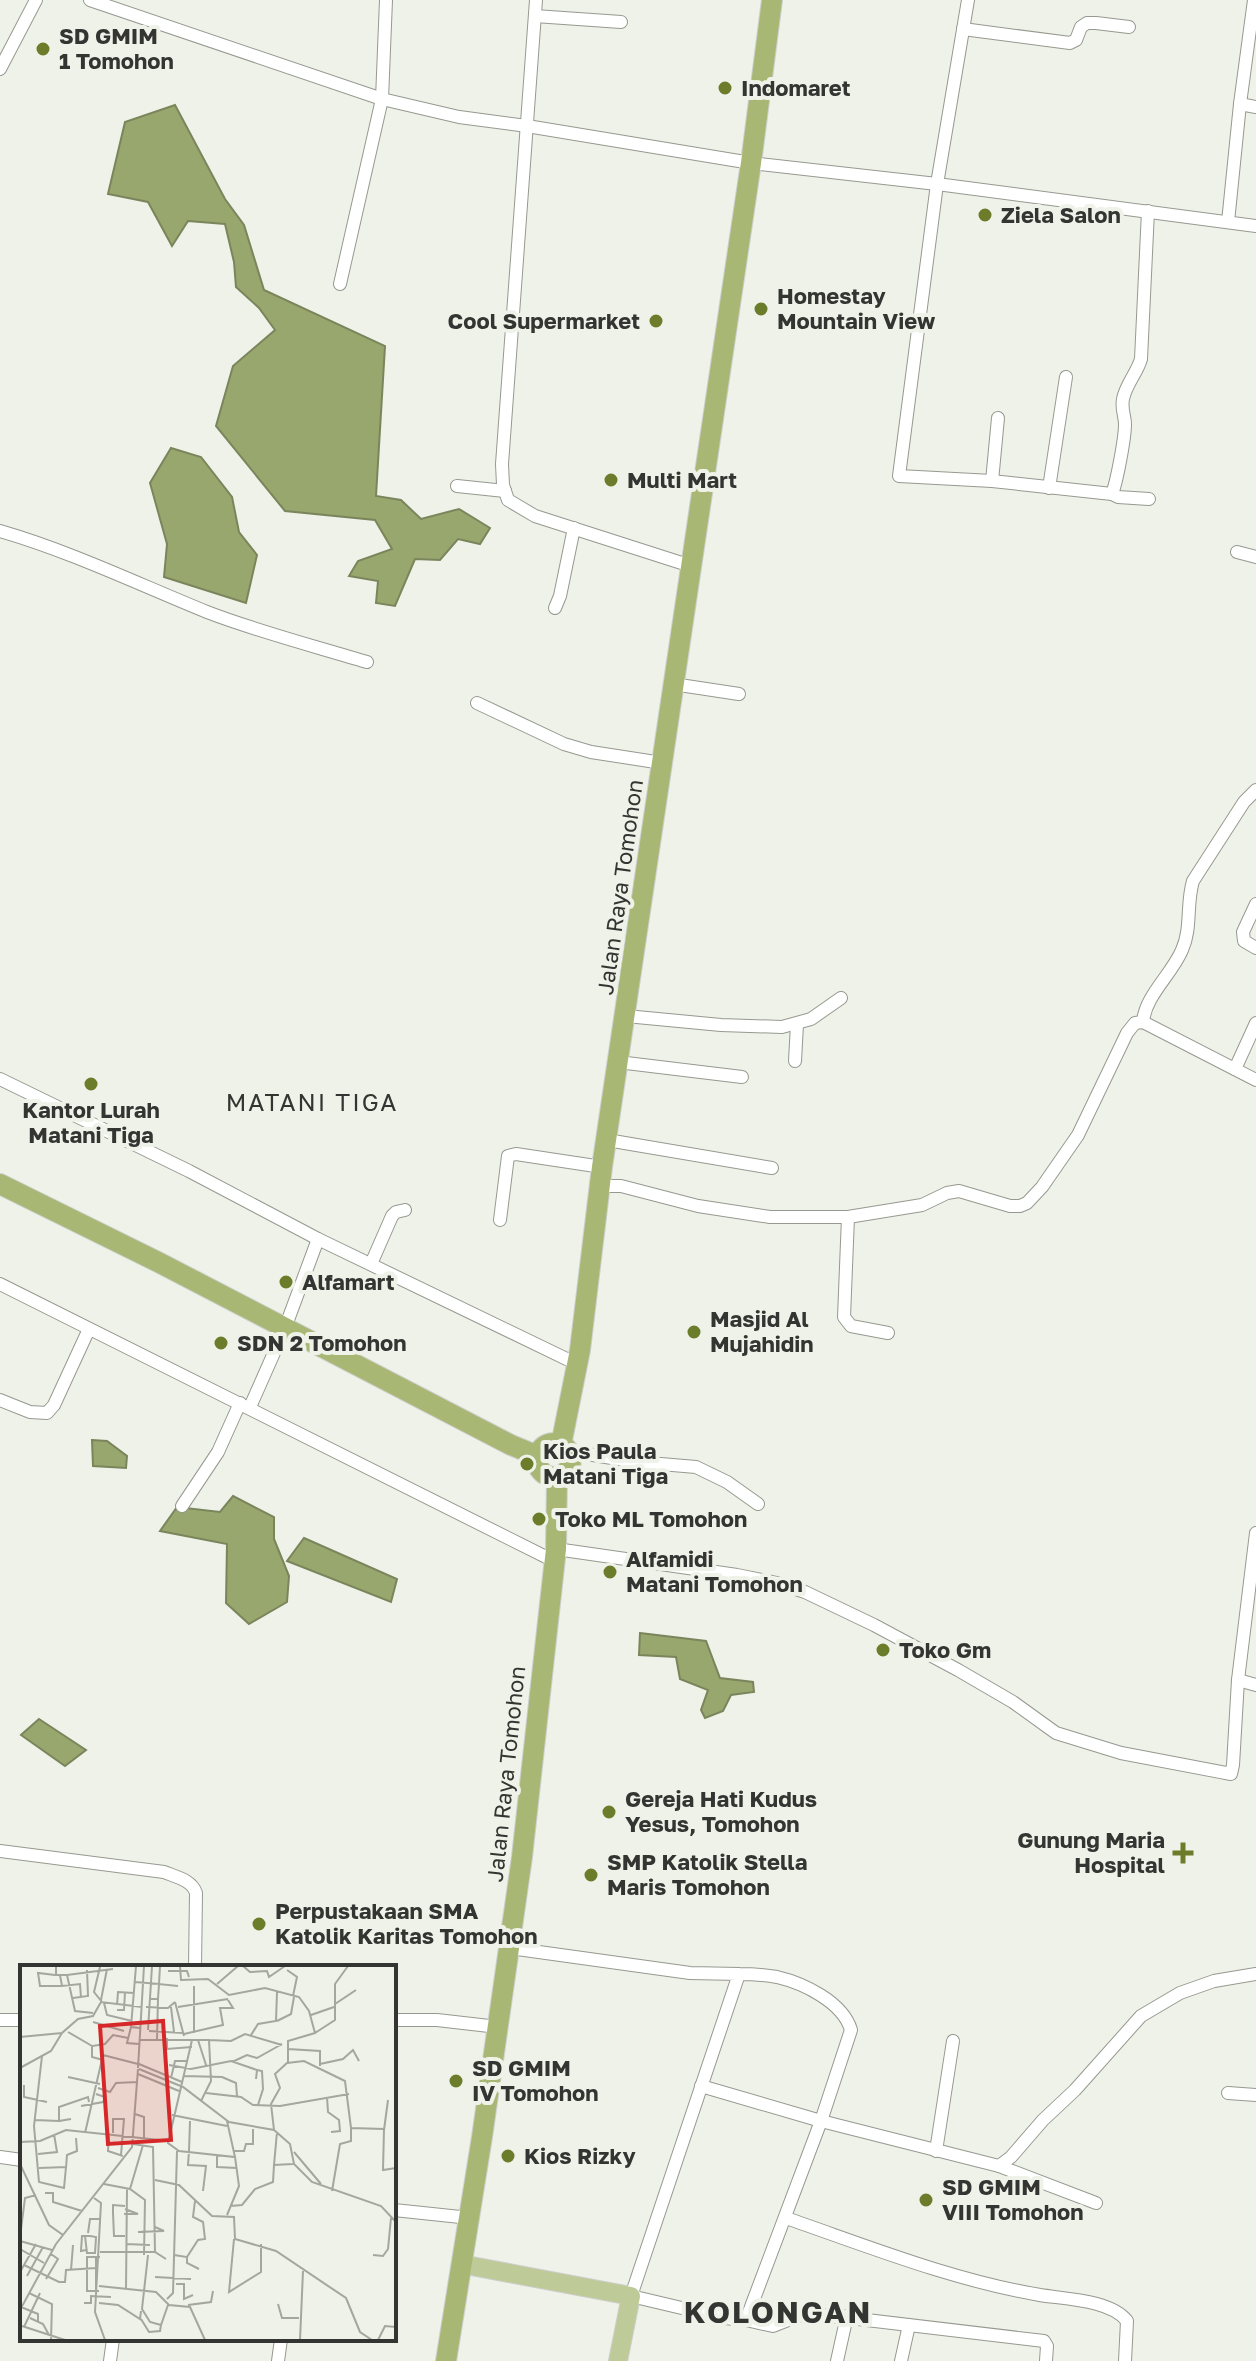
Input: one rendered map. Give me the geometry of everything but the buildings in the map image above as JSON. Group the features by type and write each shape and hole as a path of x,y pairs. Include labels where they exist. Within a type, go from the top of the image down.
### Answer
{"highway":[{"name":"Jalan Raya Tomohon","path":"446,2361 470,2218 524,1842 555,1555 557,1477 565,1473 570,1465 565,1448 601,1176 751,163 772,0"},
{"path":"0,1184 538,1456"},
{"path":"557,1477 540,1469 538,1456 547,1445 565,1448"}],"main road":[{"path":"461,2264 631,2296 618,2361"}],"street":[{"path":"0,69 36,0"},
{"path":"90,0 382,99 459,117 751,163 1256,226"},
{"path":"340,284 382,99 386,0"},
{"path":"536,0 502,464 505,491 508,500 520,509 691,566"},
{"path":"968,0 937,184 899,476 992,481 1149,499"},
{"path":"1228,222 1253,0"},
{"path":"535,16 621,22"},
{"path":"963,29 1070,43 1076,40 1081,27 1087,23 1129,27"},
{"path":"1240,104 1256,107"},
{"path":"1112,494 1125,421 1121,409 1123,398 1141,359 1148,211"},
{"path":"1049,488 1066,377"},
{"path":"992,481 998,418"},
{"path":"457,486 505,491"},
{"path":"555,608 574,528"},
{"path":"0,531 103,567 210,613 367,662"},
{"path":"1237,552 1256,557"},
{"path":"673,684 739,694"},
{"path":"477,703 578,749 662,763"},
{"path":"1143,1022 1146,1009 1182,950 1193,881 1244,802 1256,790"},
{"path":"1256,904 1243,937 1248,945 1256,948"},
{"path":"626,1016 782,1027 811,1019 841,998"},
{"path":"500,1220 508,1156 516,1154 698,1206 770,1217 848,1217 922,1205 959,1191 1020,1206 1027,1203 1063,1159 1135,1023 1143,1022 1256,1080"},
{"path":"1235,1069 1256,1023"},
{"path":"795,1061 797,1024"},
{"path":"618,1062 742,1077"},
{"path":"0,1079 189,1171 318,1239 577,1364"},
{"path":"607,1140 772,1168"},
{"path":"371,1264 392,1216 405,1210"},
{"path":"848,1217 844,1317 851,1326 888,1333"},
{"path":"182,1506 218,1452 285,1328 318,1239"},
{"path":"0,1284 555,1555 737,1575 805,1592 991,1688 1056,1733 1121,1753 1210,1771 1231,1774 1232,1769 1238,1680 1256,1533"},
{"path":"0,1400 30,1412 47,1413 54,1405 89,1329"},
{"path":"565,1448 637,1462 696,1467 727,1482 758,1504"},
{"path":"1238,1680 1256,1685"},
{"path":"0,1851 164,1872 189,1883 196,1893 195,1965"},
{"path":"510,1948 690,1973 776,1977 797,1983 825,2000 849,2023 851,2030 821,2121 746,2320"},
{"path":"739,1974 631,2296 773,2326 801,2315 847,2316 1044,2341 1047,2346 1046,2361"},
{"path":"999,2166 1075,2090 1141,2016 1180,1993 1214,1981 1256,1974"},
{"path":"396,2020 437,2020 498,2027"},
{"path":"936,2151 953,2041"},
{"path":"701,2086 821,2121 999,2166 1096,2203"},
{"path":"1228,2093 1256,2095"},
{"path":"0,2157 20,2160"},
{"path":"396,2210 470,2218"},
{"path":"786,2218 942,2273 1110,2307 1127,2321 1125,2361"},
{"path":"837,2361 847,2316"},
{"path":"901,2361 909,2325"},
{"path":"110,2361 113,2341"},
{"path":"278,2361 281,2341"}],"shaded area":[{"path":"175,105 225,199 244,225 264,290 385,346 376,496 401,500 421,519 459,509 490,528 480,544 458,539 440,560 415,559 395,606 376,603 378,581 349,576 358,561 392,549 375,520 285,511 216,426 233,366 275,330 259,308 236,287 225,224 188,221 172,246 148,202 108,194 125,122"},
{"path":"171,448 201,457 232,497 239,532 257,555 246,603 164,577 167,544 150,483"},
{"path":"92,1440 107,1441 127,1456 126,1468 93,1466"},
{"path":"233,1496 274,1517 274,1539 289,1576 287,1602 249,1624 226,1603 227,1544 160,1531 177,1507 220,1512"},
{"path":"304,1538 397,1579 391,1602 287,1561"},
{"path":"640,1633 706,1641 720,1678 753,1682 754,1692 731,1695 723,1711 705,1718 701,1710 708,1690 680,1679 676,1657 639,1655"},
{"path":"39,1719 86,1750 65,1766 21,1735"}],"place":[{"name":"SD GMIM 1 Tomohon","path":"43,49"},
{"name":"Indomaret","path":"725,88"},
{"name":"Ziela Salon","path":"985,215"},
{"name":"Homestay Mountain View","path":"761,309"},
{"name":"Cool Supermarket","path":"656,321"},
{"name":"Multi Mart","path":"611,480"},
{"name":"Kantor Lurah Matani Tiga","path":"91,1084"},
{"name":"Alfamart","path":"286,1282"},
{"name":"Masjid Al Mujahidin","path":"694,1332"},
{"name":"SDN 2 Tomohon","path":"221,1343"},
{"name":"Kios Paula Matani Tiga","path":"527,1464"},
{"name":"Toko ML Tomohon","path":"539,1519"},
{"name":"Alfamidi Matani Tomohon","path":"610,1572"},
{"name":"Toko Gm","path":"883,1650"},
{"name":"Gereja Hati Kudus Yesus, Tomohon","path":"609,1812"},
{"name":"Gunung Maria Hospital","path":"1183,1853"},
{"name":"SMP Katolik Stella Maris Tomohon","path":"591,1875"},
{"name":"Perpustakaan SMA Katolik Karitas Tomohon","path":"259,1924"},
{"name":"SD GMIM IV Tomohon","path":"456,2081"},
{"name":"Kios Rizky","path":"508,2156"},
{"name":"SD GMIM VIII Tomohon","path":"926,2200"}],"district":[{"name":"MATANI TIGA","path":"312,1103"},
{"name":"KOLONGAN","path":"778,2313"}]}
